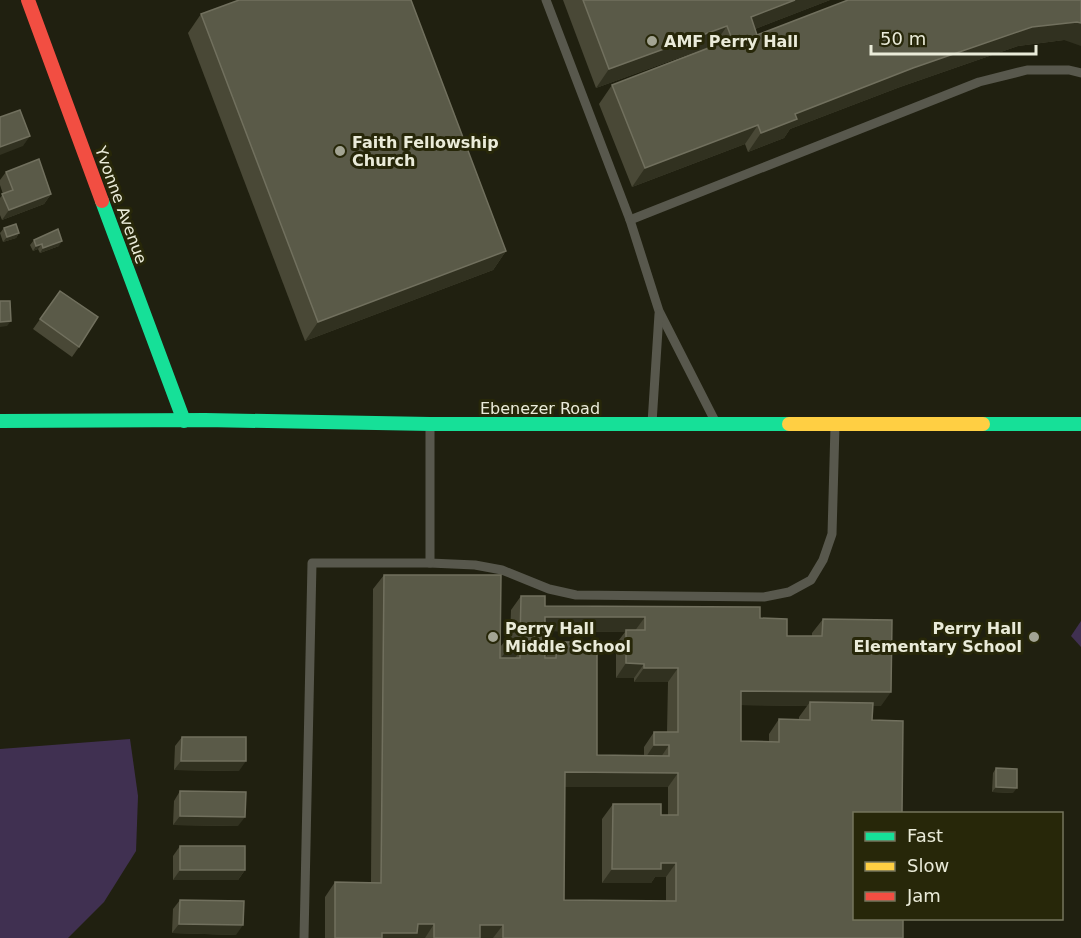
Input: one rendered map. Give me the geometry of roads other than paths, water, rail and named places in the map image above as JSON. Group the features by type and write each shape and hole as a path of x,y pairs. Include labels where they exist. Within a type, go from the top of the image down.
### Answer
{"street":[{"name":"Yvonne Avenue","path":"28,0 184,421"},
{"name":"Ebenezer Road","path":"0,421 205,420 430,424 1081,424"}],"lane":[{"path":"546,0 630,220 659,311 716,423"},
{"path":"630,220 979,82 1027,70 1069,70 1081,73"},
{"path":"652,424 659,311"},
{"path":"430,424 430,563"},
{"path":"304,938 312,563 475,565 502,570 549,589 576,595 764,597 789,592 811,580 823,560 832,534 835,424"}],"place":[{"name":"AMF Perry Hall","path":"652,41"},
{"name":"Faith Fellowship Church","path":"340,151"},
{"name":"Perry Hall Middle School","path":"493,637"},
{"name":"Perry Hall Elementary School","path":"1034,637"}]}
